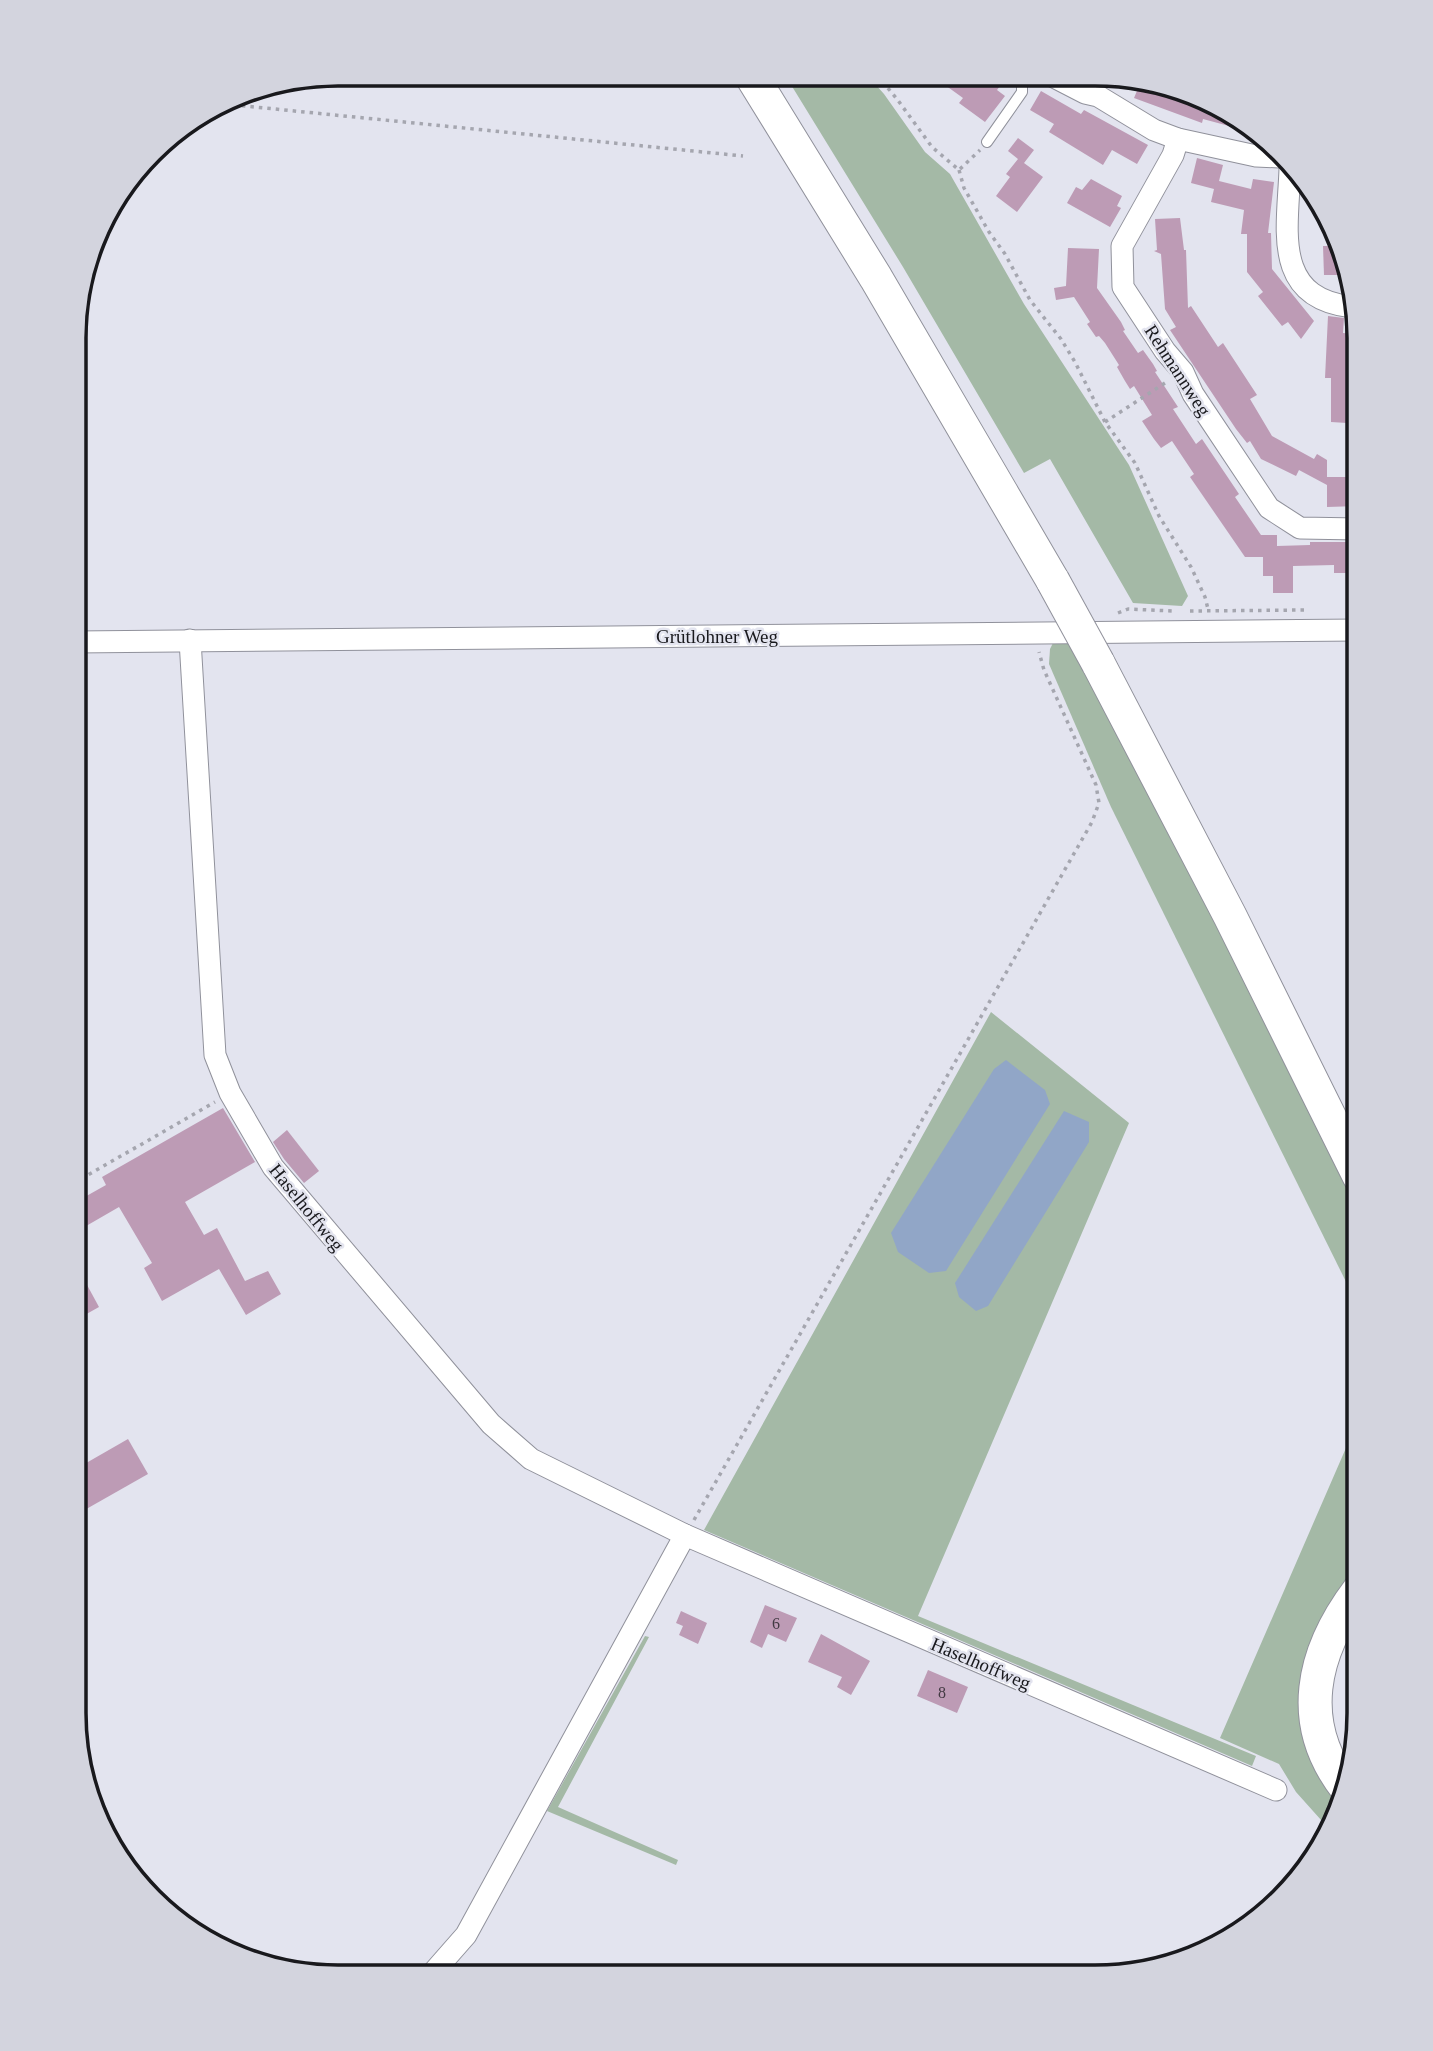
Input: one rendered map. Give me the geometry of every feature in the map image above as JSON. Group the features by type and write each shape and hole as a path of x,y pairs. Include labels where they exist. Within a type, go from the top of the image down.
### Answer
{"highway":[{"path":"758,86 1060,580"},
{"path":"776,86 955,382 1105,661 1181,786 1347,1110"},
{"path":"1105,661 1165,789 1347,1143"},
{"path":"1308,1070 1347,1151"},
{"path":"1339,1777 1330,1762 1322,1740 1316,1714 1316,1684 1326,1642 1347,1605"},
{"path":"1343,1757 1334,1736 1330,1686 1341,1647 1347,1637"}],"street":[{"path":"1071,86 1098,96 1154,130 1178,139 1270,157"},
{"name":"Rehmannweg","path":"1178,139 1173,155 1122,246 1123,287 1165,351 1183,372 1193,394 1269,508 1300,528 1347,529"},
{"path":"1289,177 1285,236 1289,258 1301,281 1316,295 1336,305 1345,306"},
{"name":"Grütlohner Weg","path":"86,642 1347,630"},
{"name":"Haselhoffweg","path":"190,640 215,1055 230,1093 273,1167 491,1424 531,1459 685,1535 1276,1790"},
{"path":"440,1965 466,1935 685,1535"}],"lane":[{"path":"987,142 1022,92 1022,86"}],"path":[{"path":"885,86 932,147 958,170 964,188 1030,300 1069,351 1105,422 1135,463 1163,523 1191,567 1208,610"},
{"path":"240,105 743,156"},
{"path":"958,170 987,142"},
{"path":"1105,422 1183,372"},
{"path":"685,1535 1096,812 1099,803 1096,785 1044,670 1034,633"},
{"path":"86,1176 230,1093"}],"green space":[{"path":"792,86 877,86 925,152 950,174 1024,304 1129,465 1188,596 1182,606 1133,603 1050,459 1024,473 903,267"},
{"path":"1069,642 1347,1169 1347,1284 1111,807 1049,664 1053,643"},
{"path":"991,1012 1129,1123 918,1616 1256,1756 1252,1766 704,1530"},
{"path":"1347,1446 1347,1586 1326,1623 1308,1671 1339,1778 1323,1822 1296,1792 1279,1764 1220,1738"},
{"path":"645,1636 649,1637 558,1807 678,1860 676,1865 547,1811"}],"water":[{"path":"1006,1060 1045,1090 1050,1104 946,1271 929,1273 898,1252 891,1233 994,1069"},
{"path":"1064,1111 1089,1122 1089,1142 988,1306 976,1311 959,1297 955,1283"}],"building":[{"path":"946,86 1000,86 997,90 1005,96 985,122 959,103 963,98"},
{"path":"1137,90 1160,94 1192,105 1234,127 1203,119 1202,123 1134,98"},
{"path":"1041,91 1081,114 1084,110 1148,145 1137,164 1112,150 1103,165 1049,132 1054,124 1030,110"},
{"path":"1018,138 1034,150 1024,163 1043,177 1017,212 996,196 1010,177 1006,174 1018,159 1008,151"},
{"path":"1197,158 1223,165 1219,181 1251,189 1253,179 1274,182 1268,233 1271,233 1272,269 1314,321 1301,339 1288,322 1282,326 1258,296 1263,292 1247,272 1247,234 1241,234 1244,210 1211,202 1214,189 1191,183"},
{"path":"1091,179 1122,196 1117,206 1121,208 1110,227 1067,203 1076,187 1082,190"},
{"path":"1180,218 1186,250 1188,308 1191,306 1218,347 1223,343 1257,395 1250,399 1272,436 1314,459 1317,454 1327,460 1327,477 1347,477 1347,506 1327,507 1327,485 1299,470 1296,476 1261,459 1250,441 1247,443 1236,429 1170,330 1176,327 1165,309 1161,254 1154,251 1157,250 1155,219"},
{"path":"1323,246 1330,246 1339,275 1324,275"},
{"path":"1068,248 1099,249 1097,288 1121,322 1125,330 1123,331 1138,353 1143,350 1153,364 1157,371 1155,372 1178,407 1173,409 1196,444 1202,439 1239,494 1235,497 1261,535 1277,535 1277,546 1310,545 1310,542 1347,542 1347,573 1334,573 1334,565 1293,566 1293,593 1273,593 1273,576 1263,576 1263,557 1245,557 1190,477 1194,474 1172,441 1161,448 1154,439 1142,421 1152,415 1134,386 1130,389 1105,343 1099,336 1096,337 1087,324 1090,322 1074,297 1056,300 1054,288 1066,286"},
{"path":"1328,316 1344,318 1343,333 1347,333 1347,423 1331,422 1331,378 1325,378"},
{"path":"223,1108 255,1162 185,1202 204,1235 217,1228 245,1281 268,1271 281,1294 246,1315 219,1269 162,1301 144,1268 152,1263 119,1207 86,1226 86,1196 106,1185 102,1177"},
{"path":"287,1130 319,1171 304,1183 273,1142"},
{"path":"86,1283 99,1307 86,1314"},
{"path":"128,1439 148,1474 86,1509 86,1463"},
{"path":"765,1605 797,1618 786,1642 768,1634 762,1648 750,1642"},
{"path":"681,1611 707,1623 698,1644 679,1635 683,1626 676,1623"},
{"path":"821,1634 870,1661 851,1695 837,1687 842,1677 808,1662"},
{"path":"928,1670 968,1687 957,1713 917,1696"}]}
